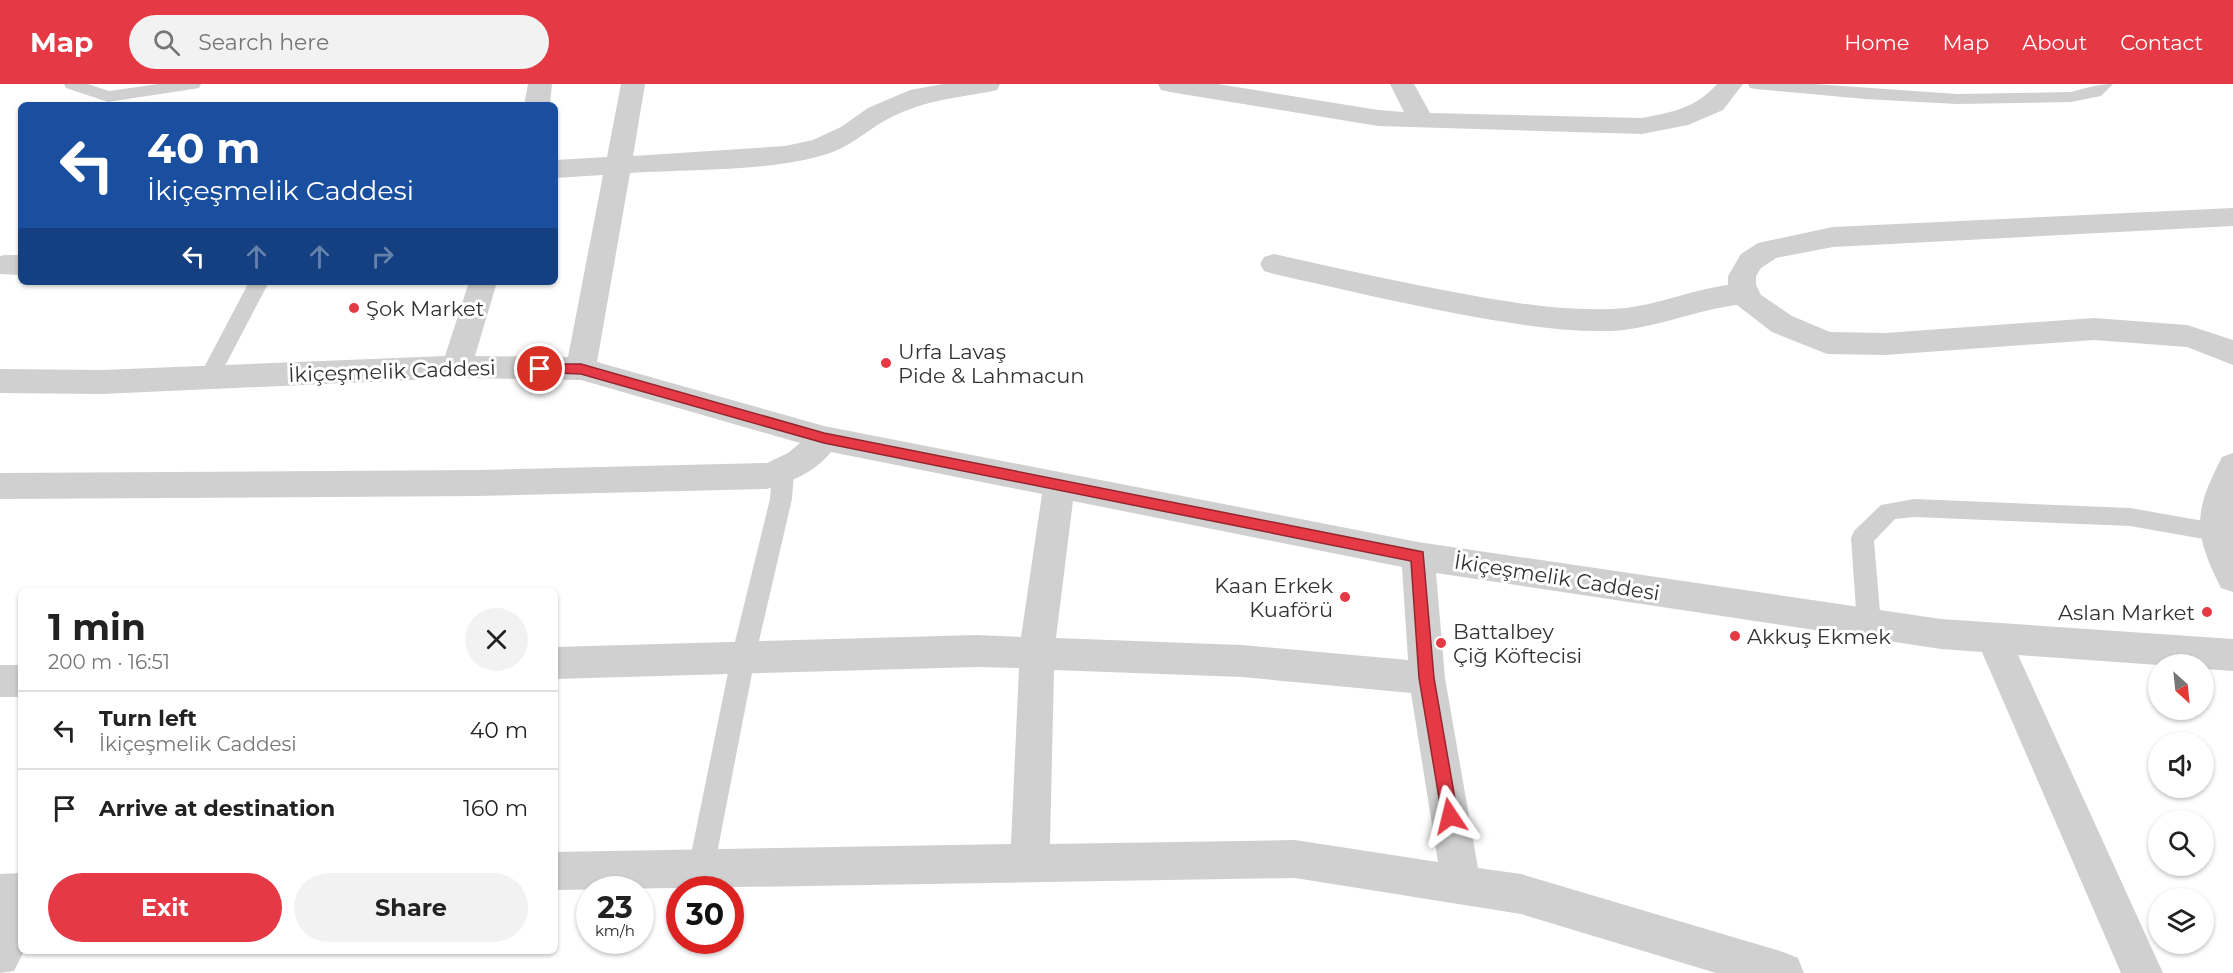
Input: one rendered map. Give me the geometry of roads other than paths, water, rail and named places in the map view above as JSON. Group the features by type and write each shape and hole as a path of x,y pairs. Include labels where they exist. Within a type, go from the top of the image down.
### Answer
{"street":[{"path":"537,102 540,84"},
{"path":"581,369 633,84"},
{"path":"558,169 785,155 820,147 850,134 877,114 919,96 988,84"},
{"path":"1170,84 1378,118 1422,122 1642,126 1679,119 1714,104 1731,84"},
{"path":"1402,84 1422,122"},
{"path":"2233,217 1833,237 1768,250 1751,261 1742,276 1744,293 1749,301 1782,324 1827,343 1885,344 2094,329 2187,336 2217,345 2233,354"},
{"path":"1274,264 1410,295 1543,318 1613,320 1651,314 1709,298 1744,293"},
{"path":"457,367 482,285"},
{"name":"İkiçeşmelik Caddesi","path":"0,381 102,382 457,367 581,369 824,438 1418,556 1941,634 2233,655"},
{"path":"0,486 479,483 767,476 783,472 811,455 824,438"},
{"path":"2233,466 2216,506 2215,532 2224,561 2233,578"},
{"path":"1030,864 1037,652 1059,486"},
{"path":"1418,556 1427,678 1461,885"},
{"path":"1993,638 2142,973"},
{"path":"558,663 977,651 1037,652 1242,661 1427,678"},
{"path":"0,681 18,681"},
{"path":"558,871 1295,859 1521,894 1784,973"},
{"path":"0,894 18,893"},
{"path":"0,957 18,921"}],"lane":[{"path":"72,84 108,97 193,84"},
{"path":"1756,84 1865,94 1957,99 2071,97 2095,92 2105,84"},
{"path":"209,377 257,285"},
{"path":"701,869 743,658 781,499 783,472"},
{"path":"1869,624 1862,538 1889,511 1914,508 2130,517 2215,532"}],"place":[{"name":"Şok Market","path":"354,308"},
{"name":"Urfa Lavaş Pide & Lahmacun","path":"886,363"},
{"name":"Kaan Erkek Kuaförü","path":"1345,597"},
{"name":"Aslan Market","path":"2207,612"},
{"name":"Akkuş Ekmek","path":"1735,636"},
{"name":"Battalbey Çiğ Köftecisi","path":"1441,643"}]}
